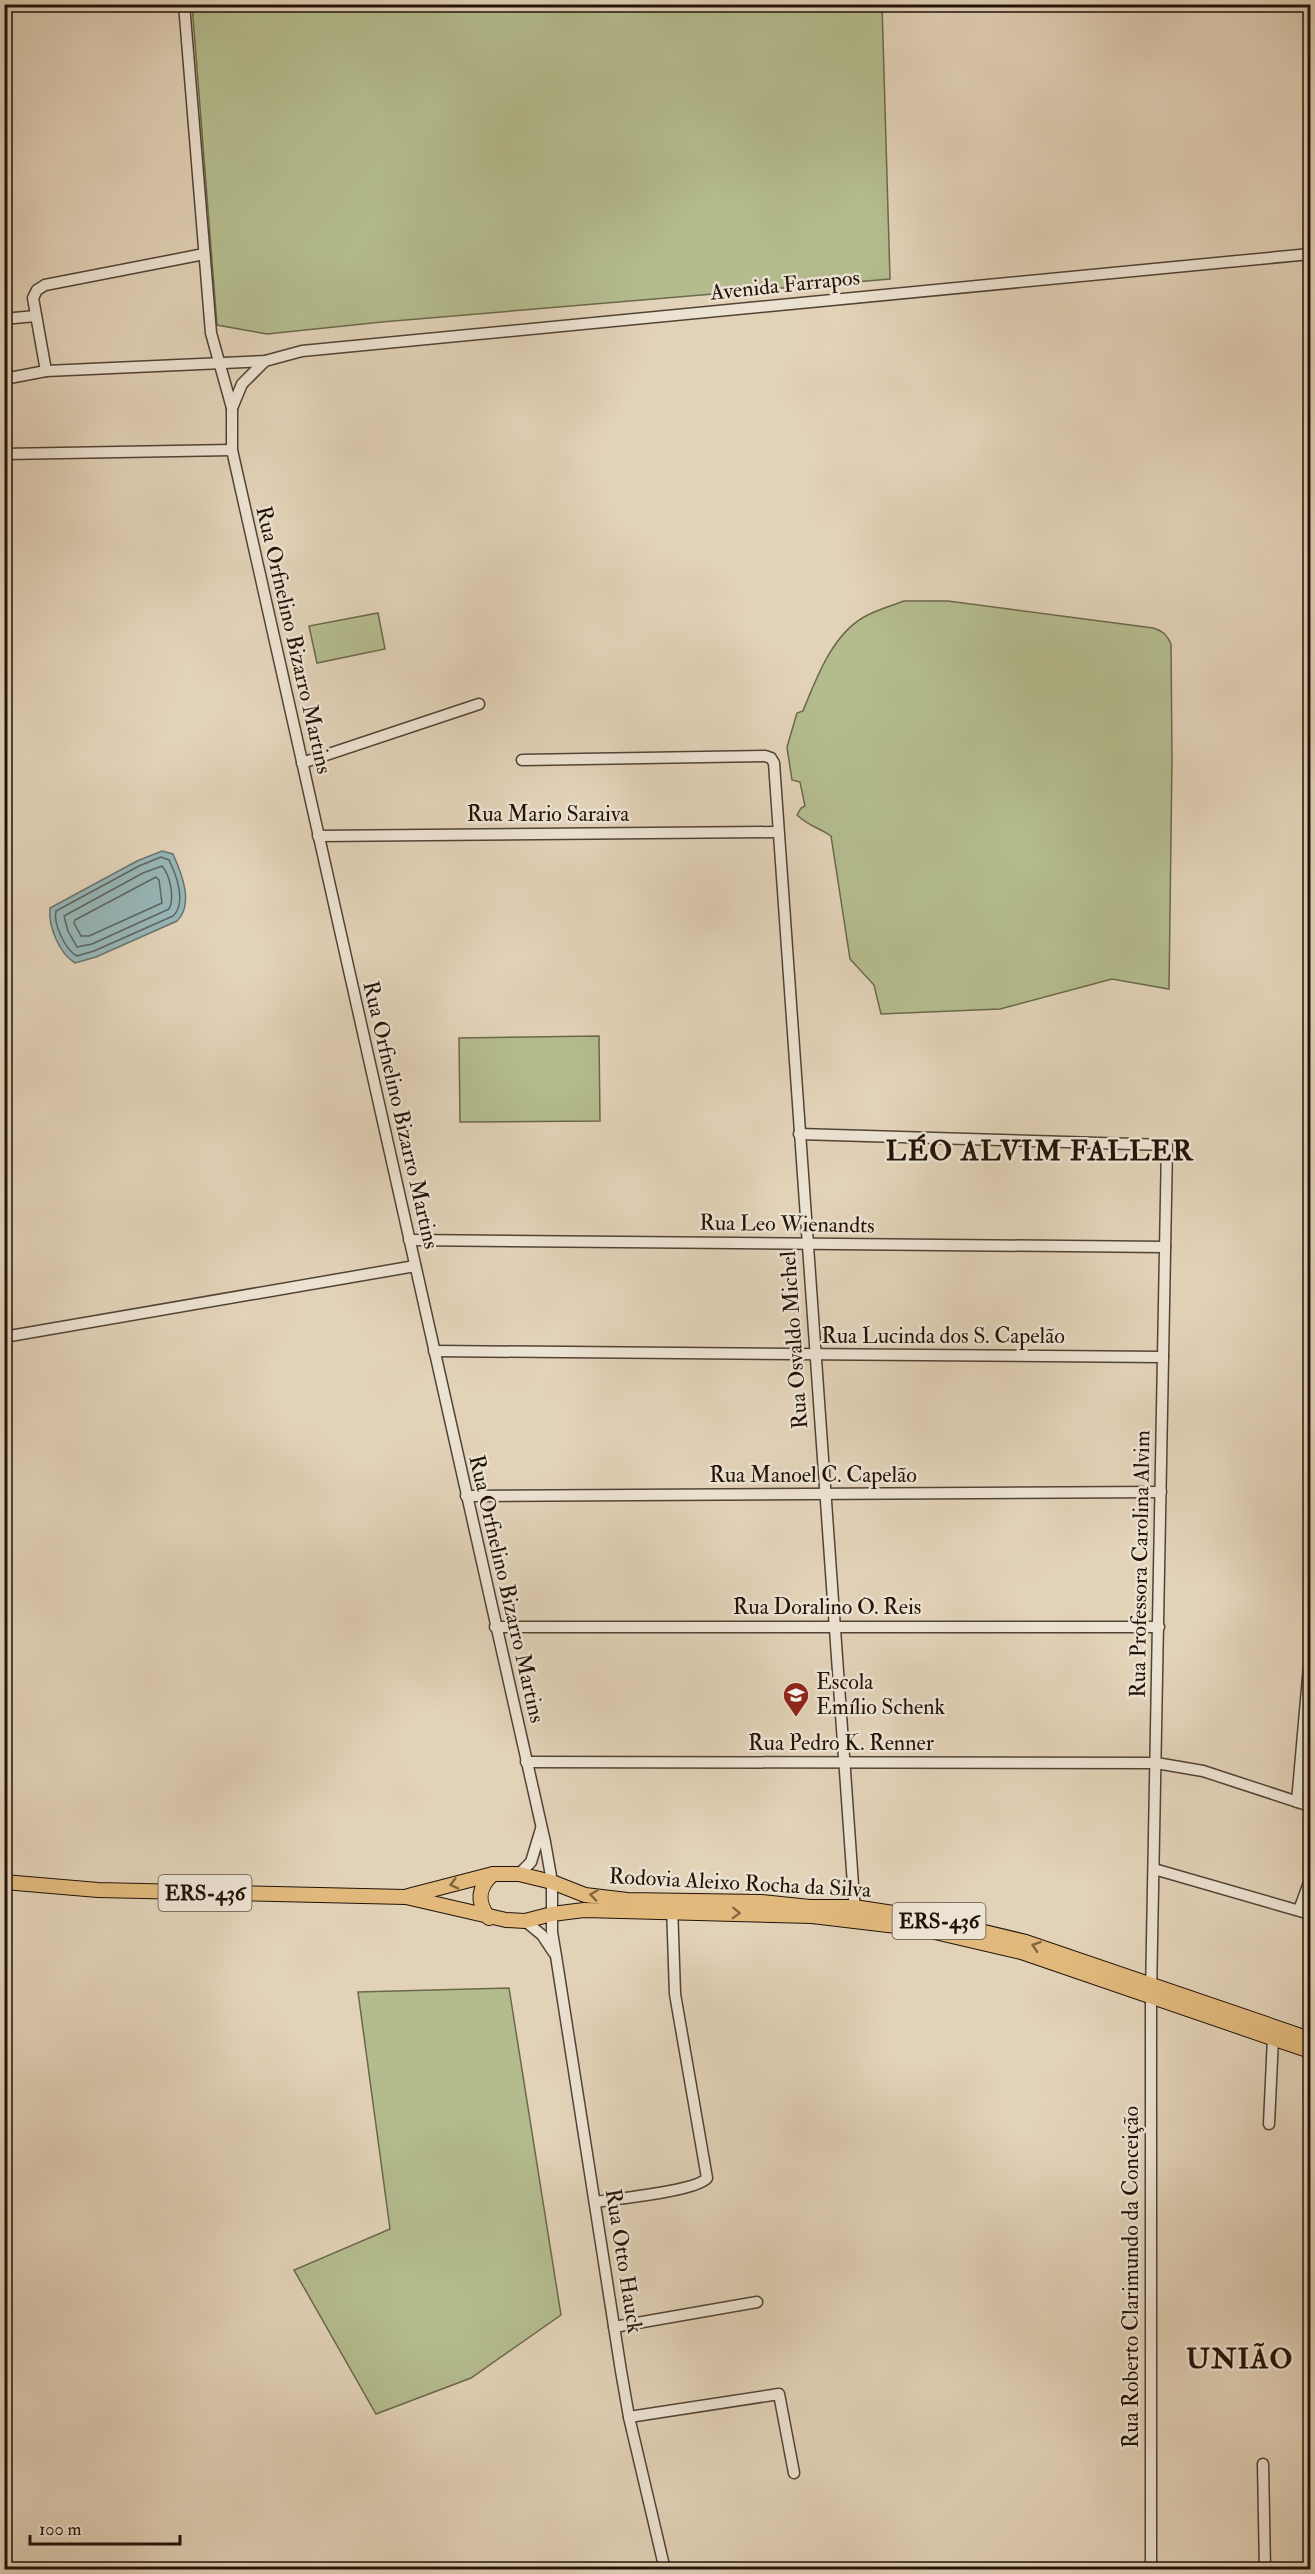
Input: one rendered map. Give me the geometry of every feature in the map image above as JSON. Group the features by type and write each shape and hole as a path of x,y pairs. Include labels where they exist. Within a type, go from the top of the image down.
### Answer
{"main road":[{"name":"Rodovia Aleixo Rocha da Silva","path":"406,1897 493,1874 519,1874 552,1882 585,1894 672,1906"},
{"path":"489,1918 483,1910 480,1889 493,1874"},
{"name":"Rodovia Aleixo Rocha da Silva","path":"4,1882 98,1890 406,1897 489,1918 525,1921 552,1914 584,1910 761,1902 855,1913 926,1918 1026,1942 1311,2051"},
{"name":"Rodovia Aleixo Rocha da Silva","path":"1152,1990 1311,2039"}],"street":[{"path":"184,4 211,333 232,408"},
{"path":"46,371 33,298 37,290 45,285 204,254"},
{"name":"Avenida Farrapos","path":"4,380 46,371 218,361 265,361 314,350 1311,254"},
{"path":"4,319 35,316"},
{"path":"232,408 242,384 265,361"},
{"name":"Rua Orfnelino Bizarro Martins","path":"232,408 232,450 541,1829 552,1882 556,1956"},
{"path":"4,454 232,450"},
{"path":"302,763 479,704"},
{"name":"Rua Osvaldo Michel","path":"522,760 765,756 771,758 774,763 777,832 855,1913"},
{"name":"Rua Mario Saraiva","path":"318,836 777,832"},
{"name":"Rua Professora Carolina Alvim","path":"799,1134 1167,1145 1152,1990"},
{"name":"Rua Leo Wienandts","path":"409,1240 1165,1247"},
{"path":"4,1337 415,1266"},
{"name":"Rua Lucinda dos S. Capelão","path":"434,1351 1163,1357"},
{"name":"Rua Manoel C. Capelão","path":"466,1496 1161,1492"},
{"name":"Rua Doralino O. Reis","path":"495,1627 1159,1627"},
{"path":"1297,1802 1309,1666"},
{"name":"Rua Pedro K. Renner","path":"526,1762 1156,1763 1203,1772 1311,1806"},
{"name":"Rua Orfnelino Bizarro Martins","path":"519,1874 531,1862 541,1829"},
{"path":"1154,1869 1311,1914"},
{"path":"1299,1910 1311,1880"},
{"path":"595,2202 685,2188 704,2182 708,2174 675,1994 672,1906"},
{"path":"525,1921 542,1935 556,1956"},
{"name":"Rua Otto Hauck","path":"556,1956 629,2417 666,2570"},
{"name":"Rua Roberto Clarimundo da Conceição","path":"1151,2570 1152,1990"},
{"path":"1269,2124 1274,2038"},
{"path":"614,2327 757,2302"},
{"path":"629,2417 779,2394 794,2473"},
{"path":"1263,2464 1265,2570"}],"green space":[{"path":"192,5 882,5 890,279 382,322 267,334 217,325"},
{"path":"904,601 948,601 1153,628 1168,638 1171,644 1172,760 1169,989 1112,979 1000,1009 881,1014 874,985 850,959 831,836 797,815 805,806 800,782 792,780 787,747 797,713 803,711 834,646 853,625 864,617"},
{"path":"378,613 385,649 317,663 309,626"},
{"path":"599,1036 600,1121 460,1122 459,1038"},
{"path":"509,1988 561,2315 471,2378 376,2414 294,2270 390,2229 358,1992"}],"water":[{"path":"162,851 173,854 185,889 185,906 177,921 96,957 75,963 69,959 53,931 50,908 137,861"}],"place":[{"name":"Escola Emílio Schenk","path":"796,1718"}],"district":[{"name":"LÉO ALVIM FALLER","path":"1040,1151"},
{"name":"UNIÃO","path":"1240,2359"}]}
